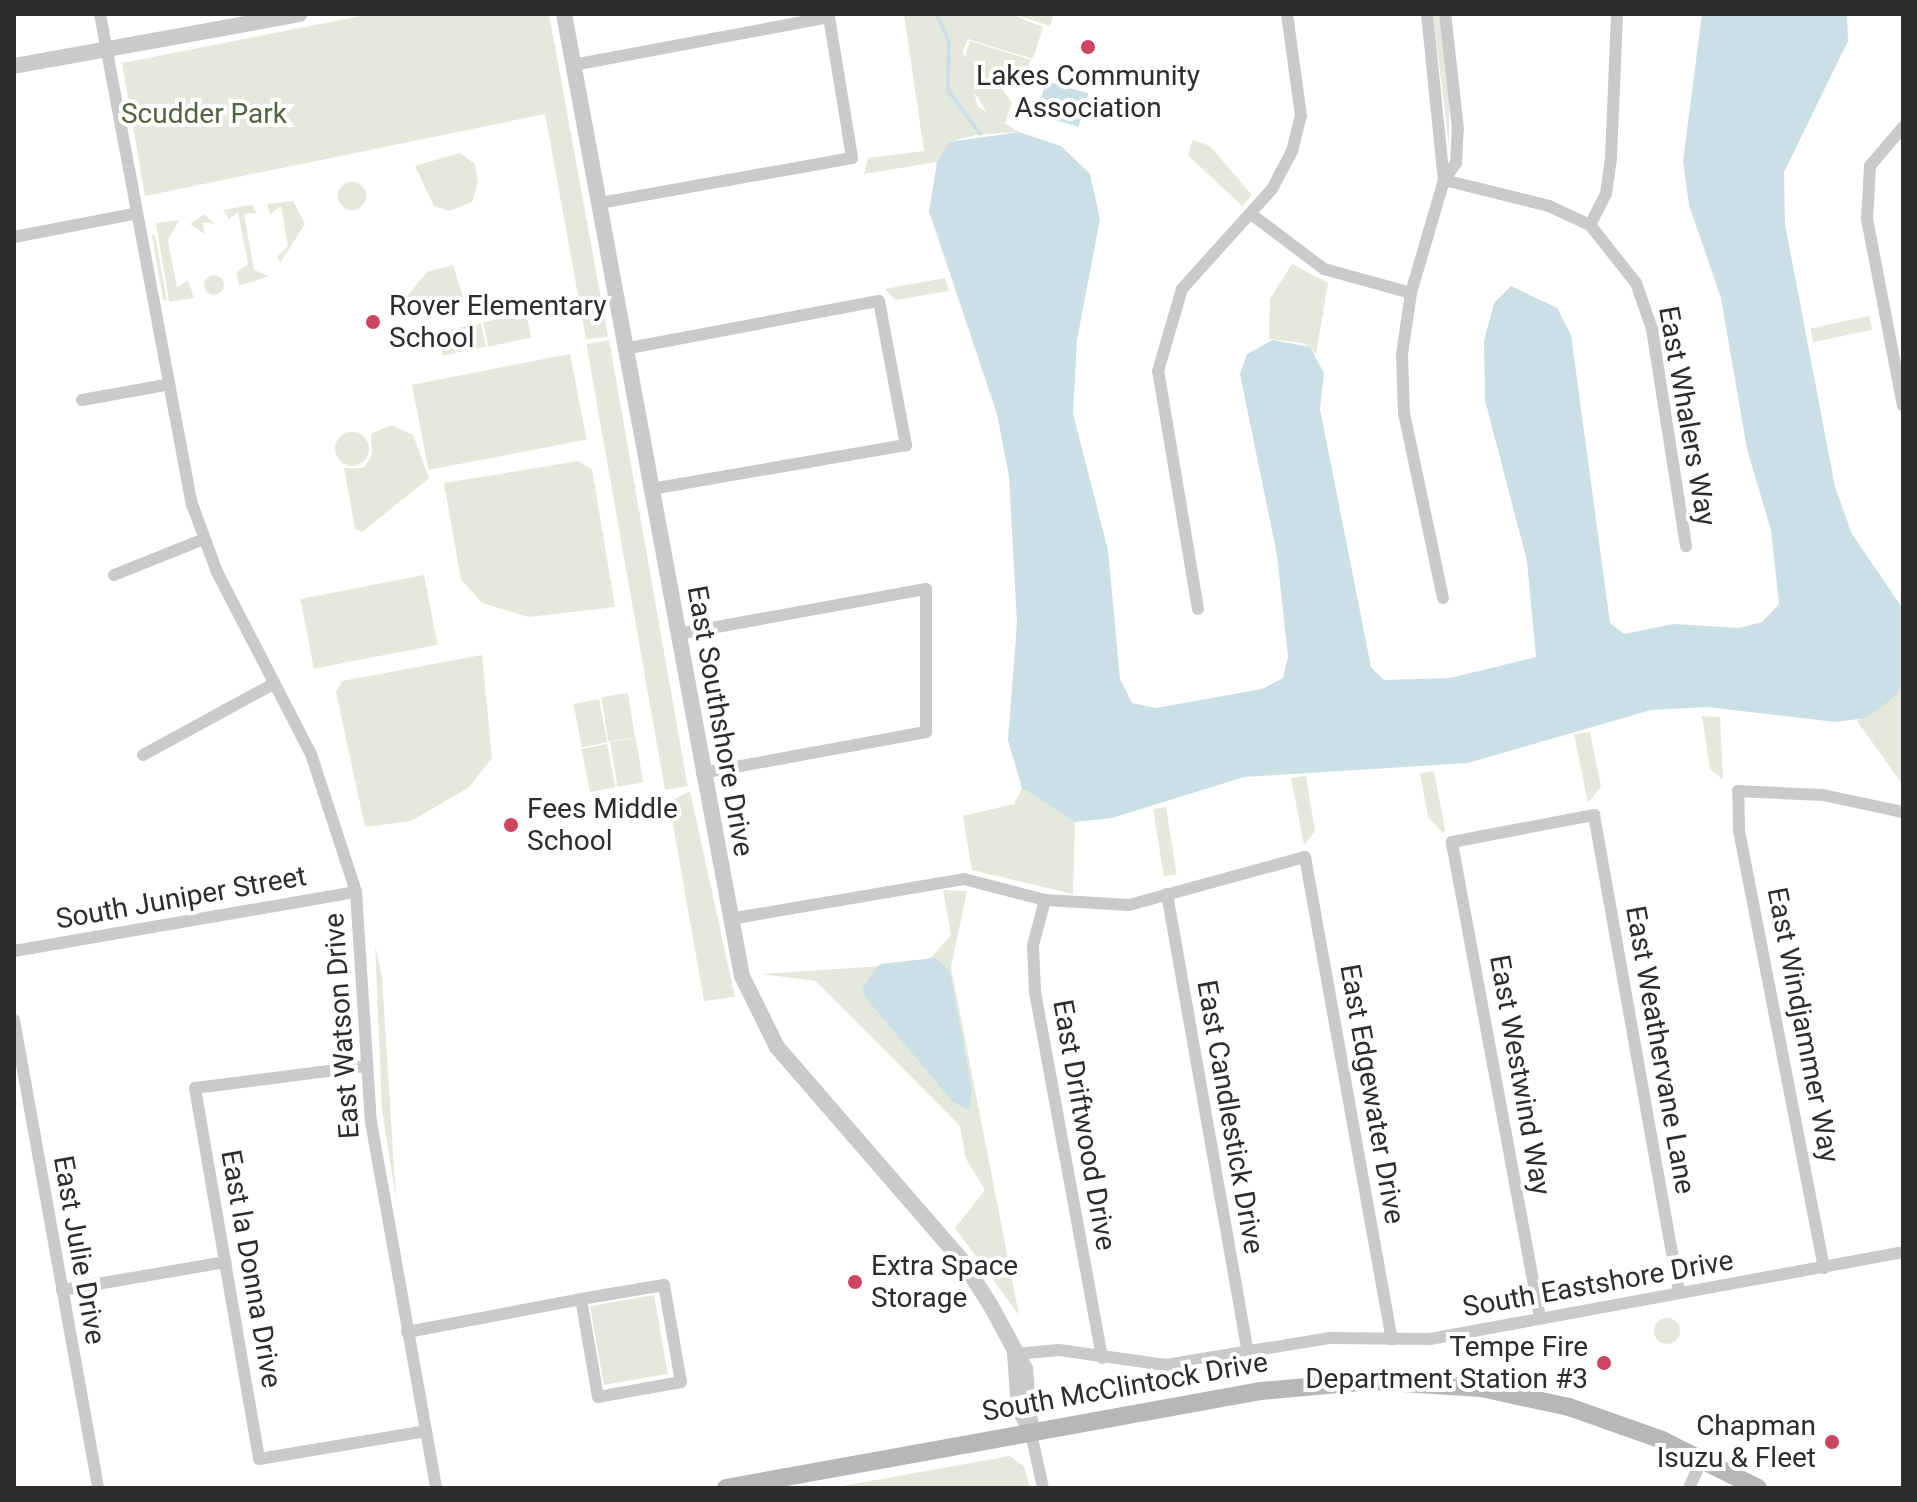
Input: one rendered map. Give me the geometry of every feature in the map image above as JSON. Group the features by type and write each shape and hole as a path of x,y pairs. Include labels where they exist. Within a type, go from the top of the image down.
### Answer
{"main road":[{"name":"South McClintock Drive","path":"726,1488 1291,1386 1397,1381 1569,1407 1703,1458 1758,1488"}],"street":[{"name":"East Watson Drive","path":"100,14 165,385 204,539 320,774 356,892 367,1066 407,1332 436,1488"},
{"path":"14,66 270,16 299,14"},
{"name":"East Southshore Drive","path":"564,14 702,773 747,991 777,1047 963,1262 1025,1369 1031,1433"},
{"path":"1198,609 1158,371 1182,289 1251,214 1292,151 1301,116 1287,14"},
{"path":"1427,14 1444,180"},
{"path":"1443,598 1404,413 1411,293 1444,180 1456,163 1458,129 1445,14"},
{"path":"1590,225 1606,194 1611,158 1617,14"},
{"path":"573,65 829,17 852,158 599,203"},
{"path":"1903,127 1870,166 1867,219 1903,406"},
{"name":"East Whalers Way","path":"1444,180 1549,206 1590,225 1636,283 1652,329 1686,546"},
{"path":"14,237 134,214"},
{"path":"1251,214 1324,269 1411,293"},
{"path":"624,349 879,301 906,445 650,489"},
{"path":"82,400 165,385"},
{"path":"114,575 204,539"},
{"path":"678,634 926,589 926,732 702,773"},
{"path":"143,755 275,683"},
{"name":"East Windjammer Way","path":"1824,1268 1739,830 1738,791 1823,795 1903,812"},
{"name":"East Weathervane Lane","path":"1452,842 1594,815 1679,1293"},
{"name":"East Westwind Way","path":"1452,842 1540,1318"},
{"name":"East Edgewater Drive","path":"1167,894 1305,857 1392,1339"},
{"path":"730,919 964,879 1045,900 1129,905 1167,894"},
{"name":"South Juniper Street","path":"14,951 356,892"},
{"name":"East Candlestick Drive","path":"1167,894 1247,1349"},
{"name":"East Driftwood Drive","path":"1045,900 1033,945 1035,992 1102,1358"},
{"name":"East Julie Drive","path":"14,1020 98,1488"},
{"name":"East la Donna Drive","path":"367,1066 195,1088 259,1459 426,1431"},
{"name":"South Eastshore Drive","path":"1015,1354 1059,1350 1166,1365 1247,1349 1392,1339 1540,1318 1903,1252"},
{"path":"62,1290 226,1262"},
{"path":"407,1332 581,1299 664,1285 681,1382 598,1397 581,1299"},
{"path":"1031,1433 1043,1488"},
{"path":"1689,1488 1703,1458"}],"green space":[{"name":"Scudder Park","path":"371,14 549,14 608,337 586,339 545,114 145,196 122,63"},
{"path":"904,14 1011,14 1043,27 1033,59 968,39 963,51 978,107 1019,132 975,135 949,142 937,162 864,174 868,158 924,151"},
{"path":"1013,14 1054,14 1050,26"},
{"path":"1433,14 1439,14 1449,72 1449,147"},
{"path":"970,41 1031,60 1021,80 1000,86 1012,103 1005,123 988,114 971,87 964,59"},
{"path":"1193,140 1210,146 1252,195 1242,206 1188,155"},
{"path":"460,153 475,164 478,183 472,202 449,211 434,206 415,166"},
{"path":"352,182 362,186 366,196 362,206 352,210 342,206 338,196 342,186"},
{"path":"293,201 305,224 280,263 277,257 288,246 281,206 270,214 267,204"},
{"path":"252,205 257,213 244,214 254,270 269,276 239,286 237,272 248,264 238,212 229,219 223,210"},
{"path":"204,214 215,224 203,222 204,234 190,224"},
{"path":"179,220 168,240 177,288 188,280 194,298 169,302 156,223"},
{"path":"152,235 155,235 167,300 163,300"},
{"path":"1292,264 1328,283 1316,354 1304,343 1269,339 1270,299"},
{"path":"453,265 464,300 455,312 426,317 403,301 427,272"},
{"path":"210,275 218,275 224,285 218,295 210,295 204,289 204,281"},
{"path":"945,278 949,291 895,300 885,289"},
{"path":"526,313 531,337 488,347 483,322"},
{"path":"1869,316 1872,330 1813,342 1810,328"},
{"path":"481,323 486,346 443,356 438,332"},
{"path":"609,340 688,786 665,790 586,344"},
{"path":"570,354 587,439 429,470 412,385"},
{"path":"391,425 413,435 429,478 362,532 355,529 344,468 363,468 372,456 371,434"},
{"path":"352,432 364,437 369,449 364,461 352,466 340,461 335,449 340,437"},
{"path":"578,461 592,469 615,607 529,617 482,603 461,579 444,483"},
{"path":"424,575 438,645 314,669 300,599"},
{"path":"482,655 492,758 468,788 411,821 365,827 336,692 342,681"},
{"path":"1903,686 1903,785 1857,721"},
{"path":"628,693 635,737 608,742 601,697"},
{"path":"599,699 607,742 582,747 573,704"},
{"path":"1702,716 1720,717 1723,780 1710,769"},
{"path":"1590,732 1601,786 1588,803 1574,734"},
{"path":"636,738 643,782 617,787 610,742"},
{"path":"607,744 615,787 590,792 581,749"},
{"path":"1434,771 1445,830 1443,833 1428,817 1420,773"},
{"path":"1306,776 1315,831 1304,845 1291,778"},
{"path":"1022,788 1075,822 1073,894 972,870 963,816 1014,804"},
{"path":"690,791 735,997 704,1001 669,802"},
{"path":"1166,807 1177,874 1164,876 1153,809"},
{"path":"943,890 967,891 951,967 1019,1315 955,1228 985,1190 966,1159 960,1126 816,981 762,974 926,963 951,935"},
{"path":"375,944 382,977 396,1199 382,1110"},
{"path":"654,1295 668,1374 604,1385 590,1306"},
{"path":"1667,1318 1676,1322 1680,1331 1676,1340 1667,1344 1658,1340 1654,1331 1658,1322"},
{"path":"1010,1456 1024,1466 1030,1488 831,1488"}],"shaded area":[{"path":"1702,14 1847,14 1848,41 1784,172 1785,224 1835,487 1852,534 1903,609 1903,685 1893,698 1866,718 1836,722 1707,707 1651,710 1468,763 1244,777 1112,818 1075,822 1022,788 1008,740 1017,623 1009,476 997,414 929,211 937,162 949,142 1019,132 1061,146 1090,174 1100,219 1077,340 1073,414 1108,550 1120,679 1132,703 1156,708 1262,689 1283,678 1288,657 1277,555 1240,374 1247,354 1273,340 1310,347 1324,373 1320,409 1371,667 1384,680 1450,678 1536,657 1527,561 1485,400 1484,341 1494,303 1511,286 1557,308 1571,335 1610,623 1624,634 1673,624 1739,628 1762,622 1779,604 1771,530 1747,449 1721,298 1689,205 1683,161"},
{"path":"1046,81 1088,93 1079,127 1036,115"},
{"path":"935,958 950,971 972,1091 969,1110 953,1102 865,997 863,986 880,964"}],"waterway":[{"path":"937,14 949,42 948,90 980,134"}],"place":[{"name":"Lakes Community Association","path":"1088,47"},
{"name":"Rover Elementary School","path":"373,322"},
{"name":"Fees Middle School","path":"511,825"},
{"name":"Extra Space Storage","path":"855,1282"},
{"name":"Tempe Fire Department Station #3","path":"1604,1363"},
{"name":"Chapman Isuzu & Fleet","path":"1832,1442"}]}
